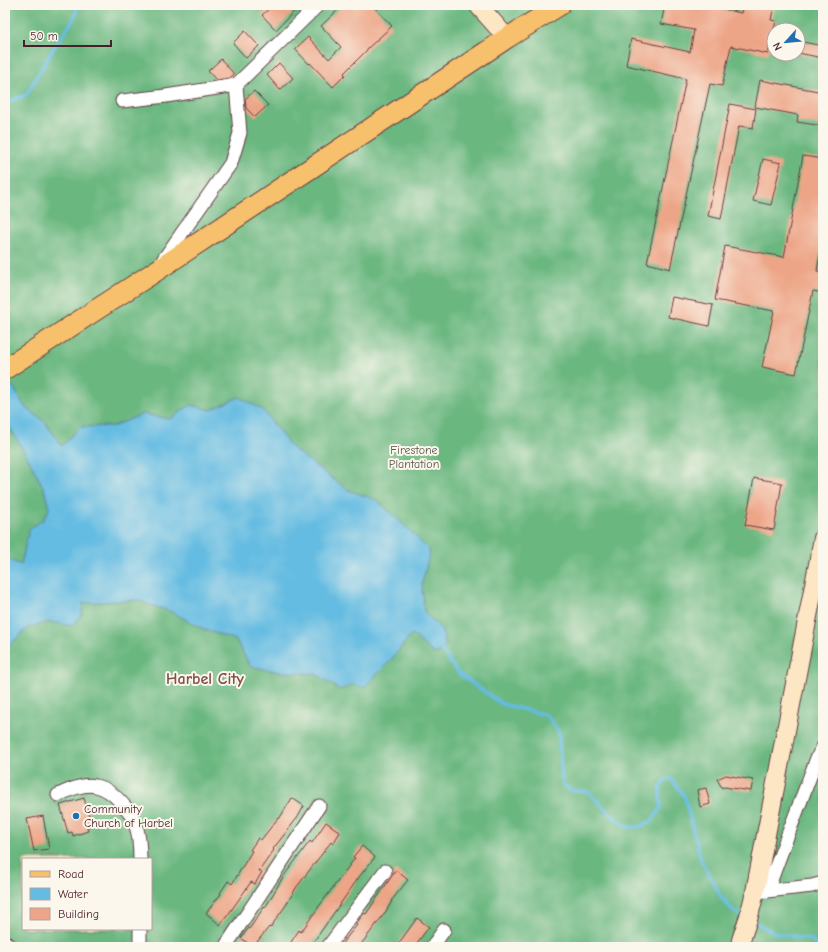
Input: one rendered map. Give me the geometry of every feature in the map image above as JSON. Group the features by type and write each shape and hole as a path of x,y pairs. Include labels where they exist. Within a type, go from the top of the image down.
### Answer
{"main road":[{"path":"478,5 507,38"},
{"path":"5,369 156,271 507,38 560,5"},
{"path":"740,947 749,916 759,893 823,538"}],"street":[{"path":"122,101 236,85 318,5"},
{"path":"156,271 231,163 240,133 236,85"},
{"path":"759,893 784,845 817,758 823,747"},
{"path":"58,795 77,786 95,785 107,790 125,805 136,825 140,858"},
{"path":"224,947 319,806"},
{"path":"328,947 385,871"},
{"path":"759,893 812,886 823,883"},
{"path":"140,930 140,947"},
{"path":"432,947 444,930"},
{"path":"5,942 10,947"}],"green space":[{"name":"Firestone Plantation","path":"5,5 823,5 823,947 5,947"}],"water":[{"path":"5,376 25,407 44,421 62,446 80,427 114,426 143,414 170,419 191,405 211,410 239,397 263,410 291,447 348,490 377,500 430,551 422,584 424,612 441,629 446,645 440,652 434,654 412,634 390,661 364,688 353,684 340,690 316,674 279,672 250,666 236,640 203,629 172,612 136,600 83,603 82,614 72,626 50,622 29,627 5,649 5,558 21,565 29,529 43,520 49,509 44,489 27,456 10,428 5,426"}],"building":[{"path":"273,5 300,5 276,30 262,15"},
{"path":"343,5 372,5 392,26 367,49 333,87 295,49 308,37 329,59 341,47 321,26"},
{"path":"665,5 704,5 741,13 743,5 774,5 771,20 776,21 766,22 766,54 731,46 722,86 710,84 670,269 647,263 686,79 626,65 631,39 690,52 694,30 661,24"},
{"path":"245,31 259,46 246,58 233,43"},
{"path":"806,43 823,46 823,58 806,55"},
{"path":"221,59 234,74 230,78 216,80 208,71"},
{"path":"279,63 293,78 280,90 267,75"},
{"path":"760,80 823,92 823,126 797,122 798,115 755,107"},
{"path":"254,91 268,105 255,117 246,108 245,99"},
{"path":"730,104 756,109 753,128 739,126 721,219 708,216"},
{"path":"803,156 823,159 823,238 817,271 823,272 823,293 813,291 796,374 762,367 774,311 715,300 725,246 784,257"},
{"path":"763,159 781,163 771,205 753,201"},
{"path":"672,297 713,305 709,326 668,317"},
{"path":"754,478 782,483 774,530 745,525"},
{"path":"726,775 753,780 751,791 724,787 722,788 717,779"},
{"path":"706,788 710,804 700,807 697,790"},
{"name":"Community Church of Harbel","path":"84,798 92,826 87,827 88,831 73,836 72,832 68,833 60,805"},
{"path":"292,798 304,806 298,817 273,849 274,850 259,871 262,872 255,884 251,882 220,925 206,913 221,894 220,893 228,881 232,884 258,838 261,840 278,818 279,819"},
{"path":"43,816 49,849 34,851 27,819"},
{"path":"326,822 340,832 333,844 331,842 296,888 270,928 269,927 253,947 241,938 250,928 264,907 265,908 283,877 310,841 312,843"},
{"path":"362,846 375,857 359,877 310,947 297,947 291,942 299,930 301,932 355,858 353,857"},
{"path":"396,870 408,880 391,901 385,913 359,947 339,947 357,925 356,924 364,913 366,914"},
{"path":"417,918 429,927 414,947 396,947"}],"waterway":[{"path":"5,103 26,95 55,46 74,19 78,5"},
{"path":"439,647 459,674 502,704 546,715 559,732 563,785 573,791 587,791 614,817 627,827 639,827 652,821 661,808 660,789 665,780 671,779 684,795 701,860 721,897 734,912 744,917"},
{"path":"753,921 775,933 812,940 817,947"}],"place":[{"name":"Community Church of Harbel","path":"76,816"}],"district":[{"name":"Harbel City","path":"205,678"}]}
